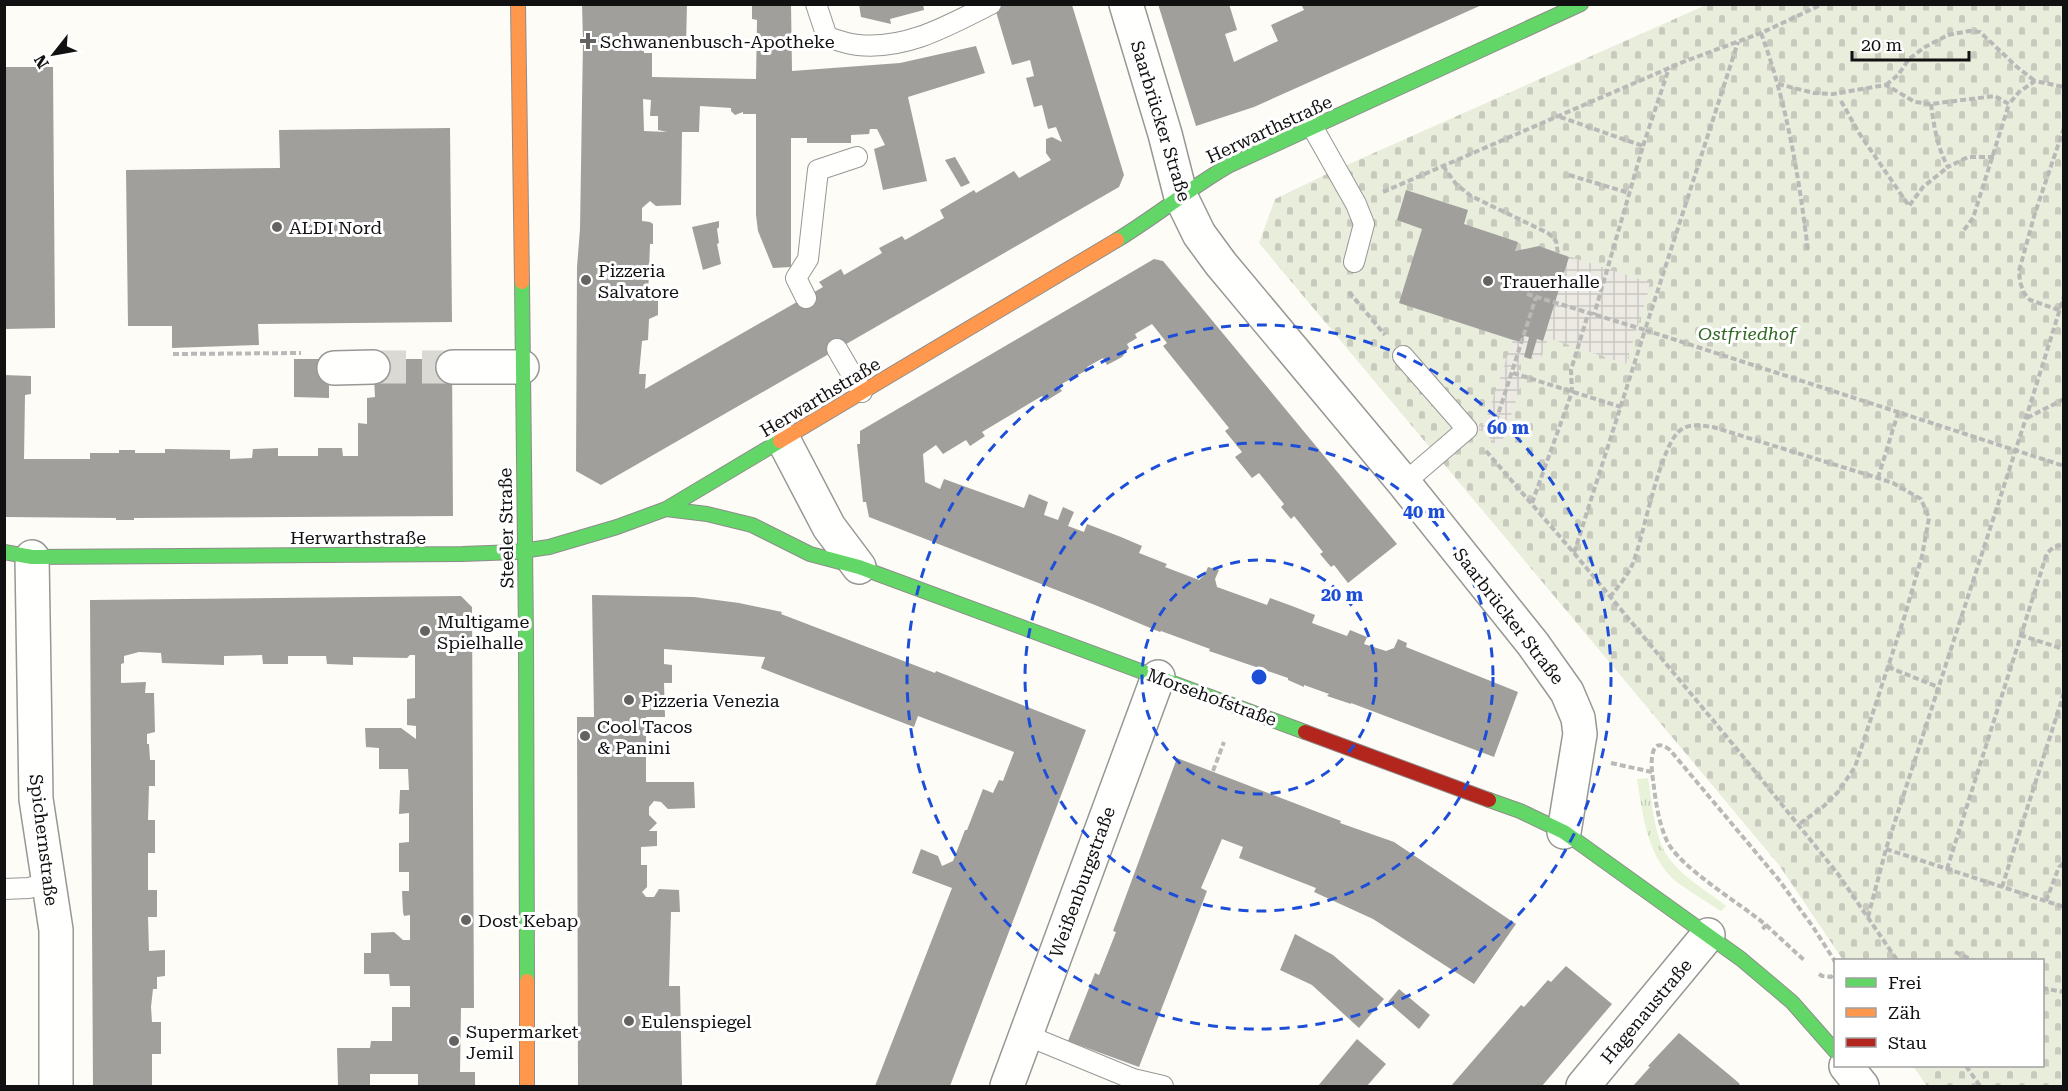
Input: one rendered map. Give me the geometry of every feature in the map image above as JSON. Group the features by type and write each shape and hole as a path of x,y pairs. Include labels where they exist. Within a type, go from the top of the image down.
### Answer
{"street":[{"name":"Steeler Straße","path":"518,4 525,551 527,1086"},
{"name":"Saarbrücker Straße","path":"1126,4 1165,134 1181,197 1199,234 1221,264 1404,483 1533,644 1567,692 1578,718 1580,734 1564,832"},
{"name":"Herwarthstraße","path":"18,555 450,554 525,551 582,538 666,509 784,441 1147,222 1228,166 1580,5"},
{"path":"453,367 522,366"},
{"path":"334,368 373,367"},
{"path":"784,441 829,527 859,567"},
{"name":"Morsehofstraße","path":"666,509 707,513 752,525 810,554 859,567 1158,676 1520,811 1564,832"},
{"name":"Spichernstraße","path":"18,555 36,799 56,930 56,1086"},
{"name":"Weißenburgstraße","path":"1007,1086 1158,676"},
{"path":"1564,832 1741,959 1792,1002 1834,1050"},
{"name":"Hagenaustraße","path":"1583,1086 1708,935"},
{"path":"1848,1067 1862,1086"}],"lane":[{"path":"816,4 826,37 858,45 893,45 934,33 991,4"},
{"path":"1313,128 1356,204 1364,224 1354,262"},
{"path":"806,297 796,278 808,258 818,170 857,157"},
{"path":"837,349 862,392"},
{"path":"1403,356 1467,429 1404,483"},
{"path":"4,889 29,888 49,882"},
{"path":"1026,1035 1133,1079 1163,1086"}],"path":[{"path":"1356,204 1669,68 1761,33 1823,4"},
{"path":"1778,84 1814,93 1833,94 1886,85 1898,75 1909,59 1925,47 1948,35 1969,31 1980,32 2035,81 2064,87"},
{"path":"1761,33 1778,84 1800,187 1808,251"},
{"path":"1574,553 1738,41"},
{"path":"1594,315 1643,146 1669,68"},
{"path":"1964,230 1974,218 1976,205 1994,157 2009,104 2019,92 2035,81"},
{"path":"1886,85 1915,102 1931,104 1995,96 2009,104"},
{"path":"1841,101 1859,133 1909,206 1923,187 1948,167 1968,157 1994,157"},
{"path":"1931,104 1935,135 1941,155 1948,167"},
{"path":"1559,116 1643,146"},
{"path":"2059,310 2030,300 2024,293 2019,271 2064,128"},
{"path":"1443,166 1456,184 1471,196 1548,233 1557,242 1558,254"},
{"path":"1569,175 1629,193"},
{"path":"1354,262 1346,289 1403,356"},
{"path":"1527,294 2064,466"},
{"path":"1868,917 1886,849 2064,296"},
{"path":"1494,427 1536,297"},
{"path":"1532,504 1572,392 1571,370 1588,314"},
{"path":"1513,373 1621,407"},
{"path":"2026,418 2064,399"},
{"path":"1878,478 1898,413"},
{"path":"1610,597 1632,565 1661,467 1671,440 1681,429 1695,425 1713,427 1893,483 1921,499 1929,518 1922,556 1855,768 1838,792 1824,806 1798,825"},
{"path":"1487,444 1484,449 1574,553 1838,874 1896,959"},
{"path":"1947,869 2047,553 2063,544"},
{"path":"2020,635 2064,651"},
{"path":"1888,667 1938,687"},
{"path":"2002,887 2063,697"},
{"path":"1213,771 1224,742"},
{"path":"1834,960 1814,927 1779,880 1665,746 1659,746 1653,750 1650,757 1662,827 1667,843 1676,855 1766,925 1822,976 1831,977 1834,973"},
{"path":"1576,756 1652,772"},
{"path":"1886,849 2064,907"},
{"path":"2046,901 2060,867 2064,863"},
{"path":"1741,959 1766,925"},
{"path":"1955,952 1970,959"},
{"path":"2044,988 2064,992"},
{"path":"1967,1067 1980,1086"}],"green space":[{"name":"Ostfriedhof","path":"1706,5 2063,5 2063,1086 1927,1086 1914,1067 2044,1067 2044,959 1842,959 1779,865 1259,243 1275,199"},
{"path":"1648,778 1656,827 1666,854 1686,876 1726,906 1721,911 1678,883 1659,862 1648,836 1637,779"}],"shaded area":[{"path":"1538,246 1651,283 1626,364 1548,338 1540,361 1532,357 1531,359 1524,357 1518,369 1525,373 1500,448 1478,427 1485,421 1513,340"}],"building":[{"path":"582,4 687,4 686,47 644,47 644,53 652,53 652,77 756,79 757,20 752,19 752,4 791,4 792,71 900,63 976,46 985,73 908,97 927,181 883,190 874,149 885,145 877,129 870,129 869,134 851,135 851,143 807,143 807,138 791,138 791,267 773,268 758,231 756,114 743,114 743,112 735,115 731,108 700,106 699,132 682,132 681,205 656,206 650,201 642,208 642,221 653,224 648,297 658,297 658,315 649,319 648,340 642,341 639,374 646,374 645,389 823,287 819,282 841,269 844,275 882,253 879,248 902,236 905,240 944,218 940,210 974,190 976,193 1014,171 1019,178 1051,160 1046,153 1046,139 1052,137 1062,142 1056,127 1048,129 1042,105 1034,107 1026,78 1034,76 1030,60 1012,65 994,5 1072,5 1124,175 1119,187 601,485 576,471 577,267 580,229","holes":["643,99 651,100 650,116 658,116 658,130 667,132 644,131"]},
{"path":"859,4 923,4 924,10 890,19 891,24 861,17"},
{"path":"1158,4 1229,4 1237,30 1225,34 1234,62 1278,41 1271,25 1304,10 1301,4 1484,4 1254,107 1196,126"},
{"path":"4,67 53,67 55,328 4,329"},
{"name":"ALDI Nord","path":"450,128 452,322 258,324 259,345 172,348 172,326 128,326 126,170 280,168 279,130"},
{"path":"955,157 970,183 961,187 945,160"},
{"path":"1406,190 1468,210 1464,224 1518,242 1515,251 1539,246 1569,257 1543,341 1537,339 1531,359 1524,357 1529,337 1524,336 1522,342 1513,340 1399,303 1422,229 1397,220"},
{"path":"719,221 717,229 719,243 717,244 721,264 703,270 692,227"},
{"path":"1154,259 1163,261 1397,544 1348,583 1334,565 1331,567 1320,554 1323,552 1294,516 1291,519 1281,507 1284,504 1259,473 1252,478 1235,457 1242,452 1225,431 1229,428 1163,346 1167,343 1152,324 1135,334 1137,338 1127,344 1129,348 1122,357 1107,365 1103,358 1087,367 1089,369 1058,386 1062,391 1046,401 1042,396 982,432 985,436 970,446 966,440 943,454 936,445 923,454 925,482 940,489 944,479 1024,508 1029,494 1048,502 1044,515 1058,520 1063,507 1074,512 1068,526 1084,532 1087,524 1121,537 1142,546 1139,553 1167,564 1165,567 1199,580 1208,567 1219,570 1215,579 1217,587 1267,605 1270,598 1292,606 1315,615 1312,623 1347,636 1350,630 1367,637 1364,644 1386,651 1394,648 1398,639 1407,643 1406,647 1518,692 1494,757 1327,696 1329,694 1304,685 1304,687 1288,678 1209,651 1210,649 1160,632 869,517 866,502 863,502 857,444 860,444 860,431"},
{"path":"294,359 329,359 329,398 294,397"},
{"path":"373,359 452,359 453,516 134,518 134,520 4,517 4,375 31,376 31,394 25,395 24,459 90,459 90,453 119,453 119,450 135,450 135,453 165,453 165,449 230,450 230,459 252,458 253,449 278,448 278,456 318,456 318,448 342,448 343,456 358,456 358,423 367,424 367,398 375,397"},
{"path":"592,595 694,597 782,612 781,614 935,673 936,671 1086,730 950,1086 875,1086 952,888 912,873 921,849 938,856 942,866 953,861 983,789 993,793 999,780 1003,781 1014,752 918,716 914,727 761,668 765,657 664,649 664,664 672,665 672,683 664,683 665,717 646,717 646,782 694,782 695,808 668,809 661,802 654,801 649,807 649,815 657,823 649,831 657,831 657,846 641,847 641,865 647,865 647,887 642,892 646,897 654,897 659,889 679,890 680,912 671,912 669,986 680,986 682,1086 578,1086 577,717 594,717"},
{"path":"461,596 472,607 474,1008 461,1008 460,1072 475,1072 475,1086 418,1086 418,1074 370,1074 370,1086 338,1086 337,1048 370,1048 371,1041 392,1041 392,1007 410,1007 410,986 390,986 389,974 364,974 364,953 371,953 371,933 394,932 403,940 410,940 410,915 404,916 402,891 409,891 409,872 399,872 399,843 409,842 409,813 399,814 400,790 409,790 408,769 379,769 379,748 366,747 365,728 401,728 416,739 416,726 407,725 407,699 415,698 415,655 407,658 353,657 353,665 327,664 326,656 288,656 288,664 263,664 262,655 224,656 224,665 162,663 161,653 139,652 124,656 124,663 121,664 121,683 146,682 145,693 154,693 155,732 147,734 147,744 149,744 150,760 155,760 155,786 149,786 148,820 155,820 155,853 148,853 148,890 157,890 157,917 148,917 149,951 165,950 165,976 157,977 157,989 153,989 151,1007 152,1022 161,1022 161,1054 152,1054 152,1086 93,1086 90,600"},
{"path":"1177,758 1394,842 1516,924 1474,984 1373,919 1314,892 1316,888 1239,858 1243,847 1222,839 1201,888 1207,891 1139,1067 1068,1041 1095,973 1099,975 1116,932 1113,931"},
{"path":"1295,934 1333,955 1384,999 1359,1028 1312,985 1280,970"},
{"path":"1566,966 1612,1004 1542,1086 1451,1086 1521,1005 1524,1007 1548,980 1551,982"},
{"path":"1399,989 1430,1015 1419,1029 1388,1002"},
{"path":"1679,1033 1740,1084 1738,1086 1633,1086"},
{"path":"1357,1039 1386,1064 1367,1086 1318,1086"}],"tunnel":[{"path":"373,367 453,367"}],"traffic: fast":[{"path":"1117,240 1228,166 1581,4"},
{"path":"522,282 527,981"},
{"path":"4,552 32,557 515,552 549,547 617,527 666,509 780,441"},
{"path":"666,509 707,514 752,525 810,554 859,567 1305,732"},
{"path":"1489,800 1520,811 1564,832 1741,959 1792,1002 1834,1050"}],"traffic: slow":[{"path":"518,4 522,282"},
{"path":"780,441 1117,240"},
{"path":"527,981 527,1086"}],"traffic: jam":[{"path":"1305,732 1489,800"}],"place":[{"name":"Schwanenbusch-Apotheke","path":"588,41"},
{"name":"ALDI Nord","path":"277,227"},
{"name":"Pizzeria Salvatore","path":"586,280"},
{"name":"Trauerhalle","path":"1488,281"},
{"name":"Multigame Spielhalle","path":"425,631"},
{"name":"Pizzeria Venezia","path":"629,700"},
{"name":"Cool Tacos & Panini","path":"585,736"},
{"name":"Dost Kebap","path":"466,920"},
{"name":"Eulenspiegel","path":"629,1021"},
{"name":"Supermarket Jemil","path":"454,1041"}]}
